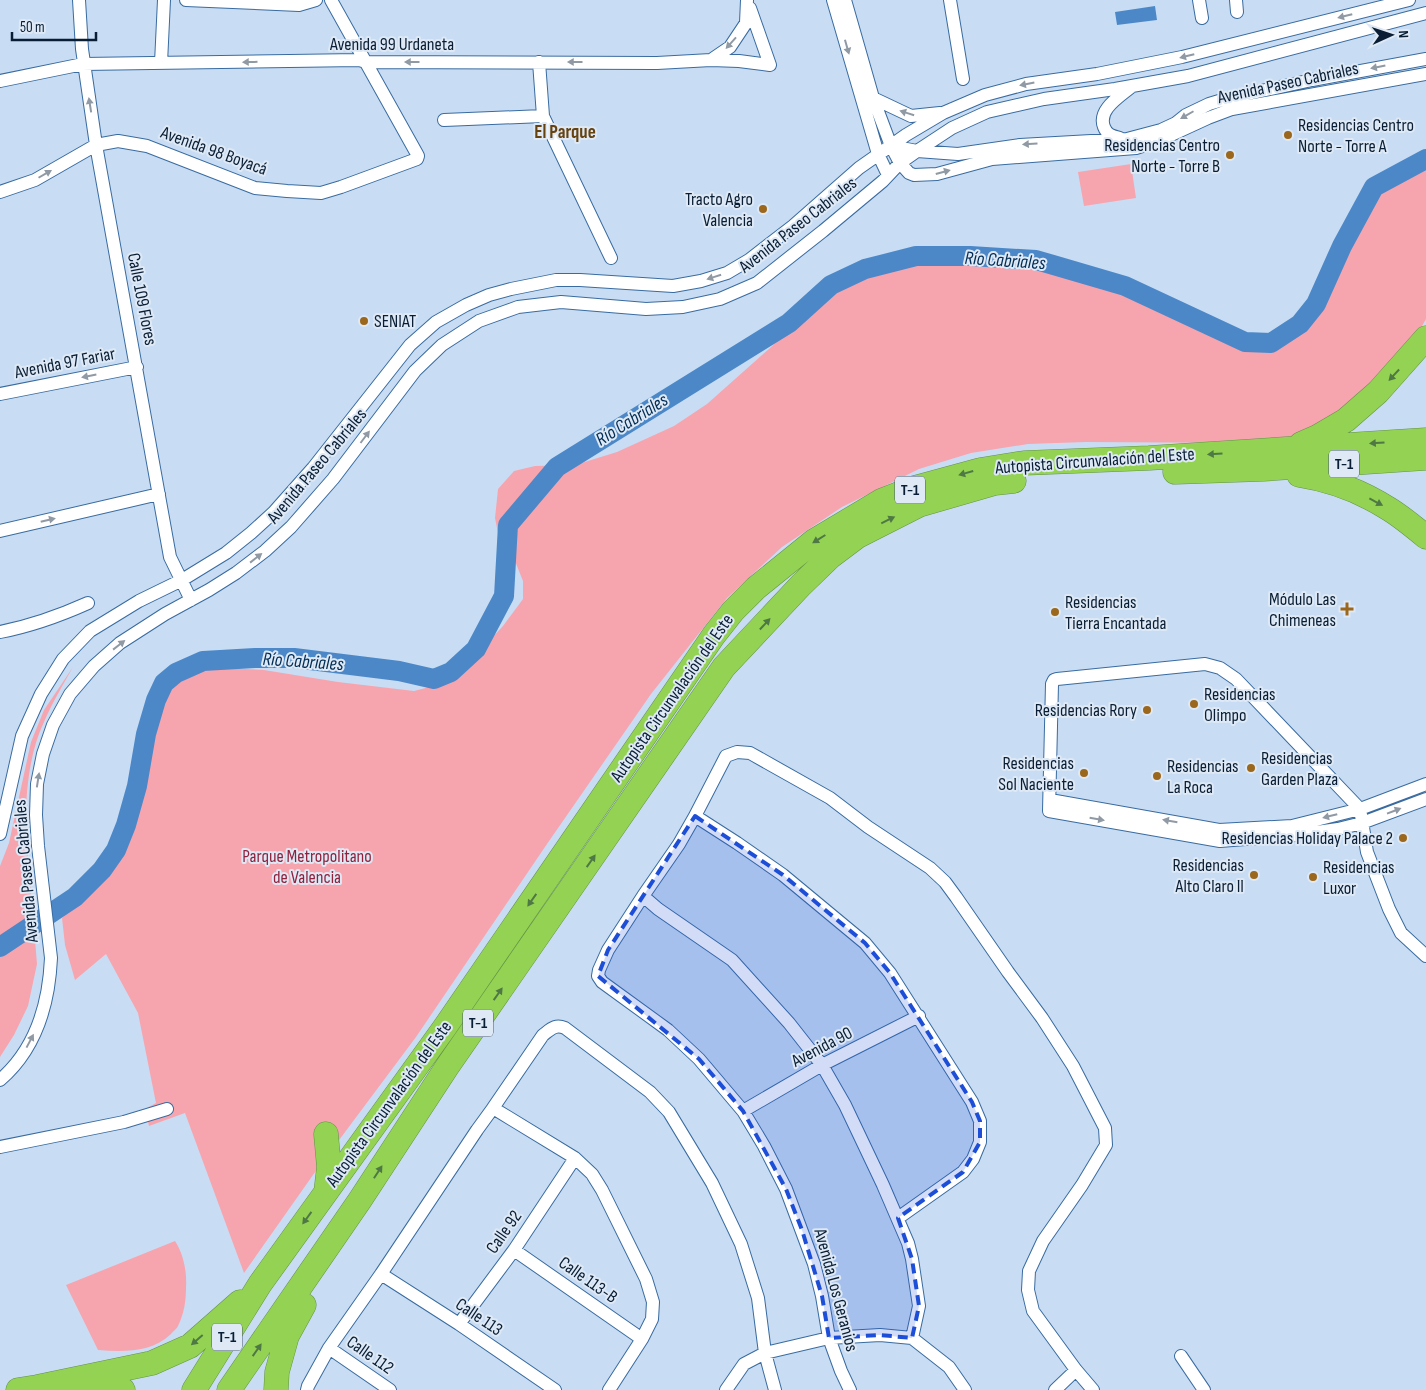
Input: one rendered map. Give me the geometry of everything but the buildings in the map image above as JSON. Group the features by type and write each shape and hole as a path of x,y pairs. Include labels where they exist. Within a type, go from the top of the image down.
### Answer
{"highway":[{"path":"1290,449 1346,420 1378,392 1426,338"},
{"name":"Autopista Circunvalación del Este","path":"194,1390 260,1284 444,1027 714,635 756,588 814,541 882,501 914,488 980,470 1024,463 1426,440"},
{"name":"Autopista Circunvalación del Este","path":"229,1390 360,1200 447,1067 724,667 800,585 830,557 858,536 919,506 995,483 1072,476 1263,469 1426,458"},
{"path":"1263,469 1320,478 1353,489 1389,509 1426,536"},
{"path":"326,1192 329,1167 326,1134 334,1144 341,1147 362,1142"},
{"path":"276,1390 277,1372 287,1336 360,1200"},
{"path":"18,1390 152,1363 175,1353 190,1346 260,1284"},
{"path":"92,1390 110,1387 123,1390"}],"street":[{"name":"Calle 109 Flores","path":"78,0 83,64 96,145 170,557 191,600"},
{"path":"161,63 164,0"},
{"path":"186,0 299,5 316,0"},
{"path":"331,0 366,62"},
{"path":"833,0 878,154 888,175"},
{"path":"845,0 873,98 890,146 900,163"},
{"path":"950,0 963,79"},
{"path":"1199,0 1202,18"},
{"name":"Avenida Paseo Cabriales","path":"0,834 22,736 41,694 63,659 90,631 139,601 182,580 226,553 251,533 274,512 313,468 410,345 436,322 466,304 489,294 556,280 673,286 701,281 727,273 749,260 793,226 859,168 878,154 943,113 985,94 1026,84 1097,74 1182,57 1409,0"},
{"name":"Avenida 99 Urdaneta","path":"0,81 83,64 359,60 366,62 657,62 711,60 770,65 748,1"},
{"path":"711,60 730,47 746,24 748,1"},
{"name":"Avenida Paseo Cabriales","path":"0,1080 23,1054 34,1034 45,1008 50,981 51,958 38,846 37,784 53,725 70,694 94,666 120,643 165,614 236,573 290,527 333,479 415,371 442,345 479,321 518,308 561,302 646,309 683,307 720,299 757,283 816,236 900,163 917,151 952,128 987,112 1044,99 1188,76 1426,13"},
{"name":"Avenida Paseo Cabriales","path":"890,146 917,151 958,154 1020,145 1127,139 1161,130 1209,104 1229,98 1426,58"},
{"name":"Avenida 98 Boyacá","path":"0,192 35,180 96,145 118,141 147,146 255,188 321,193 417,159 417,154 366,62"},
{"path":"539,62 543,116 611,258"},
{"name":"Avenida Paseo Cabriales","path":"900,163 909,173 914,175 937,174 992,159 1136,148 1158,141 1232,109 1426,74"},
{"path":"1127,139 1107,133 1103,126 1103,116 1108,106 1132,86"},
{"path":"873,98 912,116 943,113"},
{"path":"444,120 543,116"},
{"name":"Avenida 97 Fariar","path":"0,394 137,367"},
{"path":"0,530 159,494"},
{"path":"0,632 38,623 88,603"},
{"path":"1049,805 1052,684 1054,680 1205,664 1220,668 1236,679 1360,809 1367,852 1389,909 1401,933 1426,956"},
{"path":"912,1338 919,1306 908,1243 845,1105 822,1066 789,1023 732,960 658,909 643,896 680,844 726,756 737,752 750,753 830,798 868,827 930,868 945,882 1042,1018 1073,1066 1105,1128 1106,1145 1082,1185 1043,1240 1030,1271 1028,1290 1033,1311 1093,1390"},
{"path":"1049,805 1219,830 1292,826 1360,809 1426,784"},
{"path":"1049,805 1220,841 1296,835 1338,829 1362,823 1426,799"},
{"path":"695,816 783,875 866,943 890,973 919,1016 972,1102 980,1121 980,1142 973,1159 963,1172 898,1218"},
{"name":"Avenida Los Geranios","path":"643,896 608,950 598,970 598,976 602,982 668,1030 692,1053 743,1111 786,1189 802,1230 814,1264 829,1338 850,1390"},
{"name":"Avenida 90","path":"743,1111 822,1066 919,1016"},
{"path":"307,1390 330,1348 447,1173 543,1036 552,1027 559,1026 565,1028 650,1092 669,1112 712,1183 740,1244 758,1298 765,1353 775,1390"},
{"path":"494,1108 575,1158 592,1174 602,1190 646,1279 653,1302 652,1319 642,1340 609,1390"},
{"path":"0,1147 124,1122 167,1110"},
{"name":"Calle 92","path":"459,1324 514,1250 575,1158"},
{"name":"Calle 113-B","path":"514,1250 642,1340"},
{"name":"Calle 113","path":"381,1274 459,1324 555,1390"},
{"path":"726,1390 744,1364 765,1353 829,1338 880,1335 912,1338 949,1367 966,1390"},
{"name":"Calle 112","path":"330,1348 390,1390"},
{"path":"1181,1356 1204,1390"},
{"path":"1055,1390 1076,1370"}],"highlighted area":[{"path":"695,816 783,875 865,943 890,973 972,1102 980,1121 980,1142 963,1172 898,1218 912,1259 919,1306 912,1338 880,1335 829,1338 822,1296 802,1230 786,1189 743,1111 699,1059 598,976 608,950"}],"green space":[{"name":"Parque Metropolitano de Valencia","path":"1426,159 1426,319 1421,328 1365,393 1338,416 1292,438 1250,443 1086,442 1028,444 971,453 919,469 842,507 782,547 727,598 651,694 416,1037 313,1175 244,1273 185,1113 149,1126 145,1109 156,1103 138,1013 106,954 75,980 65,945 62,918 94,884 113,858 128,814 143,757 149,713 164,686 202,667 264,670 338,682 414,691 437,685 470,661 503,626 523,599 523,581 513,556 500,543 495,518 498,489 514,471 535,466 575,465 617,452 674,426 707,404 834,288 866,271 899,260 937,256 989,256 1052,264 1104,275 1231,338 1257,344 1295,334 1324,304 1378,182"},
{"path":"1131,164 1136,198 1084,206 1078,172"},
{"path":"73,667 47,715 31,761 27,789 26,831 37,964 28,1006 14,1035 0,1057 0,866 9,843 31,742 44,710"},
{"path":"175,1241 183,1258 186,1282 186,1298 182,1317 177,1327 163,1340 146,1348 127,1351 98,1350 66,1285"}],"water":[{"path":"1155,6 1157,20 1117,25 1115,12"}],"waterway":[{"name":"Río Cabriales","path":"0,947 75,897 102,870 116,850 126,825 137,786 146,734 156,700 164,683 176,673 203,661 255,658 294,658 399,671 434,679 451,672 476,649 504,596 508,525 557,467 789,323 831,285 865,269 916,256 970,256 1036,260 1125,286 1245,342 1271,343 1300,324 1316,304 1342,246 1374,187 1426,159"}],"place":[{"name":"Residencias Centro Norte - Torre A","path":"1288,135"},
{"name":"Residencias Centro Norte - Torre B","path":"1230,155"},
{"name":"Tracto Agro Valencia","path":"763,209"},
{"name":"SENIAT","path":"364,321"},
{"name":"Módulo Las Chimeneas","path":"1347,609"},
{"name":"Residencias Tierra Encantada","path":"1055,612"},
{"name":"Residencias Olimpo","path":"1194,704"},
{"name":"Residencias Rory","path":"1147,710"},
{"name":"Residencias Garden Plaza","path":"1251,768"},
{"name":"Residencias Sol Naciente","path":"1084,773"},
{"name":"Residencias La Roca","path":"1157,776"},
{"name":"Residencias Holiday Palace 2","path":"1403,838"},
{"name":"Residencias Alto Claro II","path":"1254,875"},
{"name":"Residencias Luxor","path":"1313,877"}],"district":[{"name":"El Parque","path":"565,132"}]}
